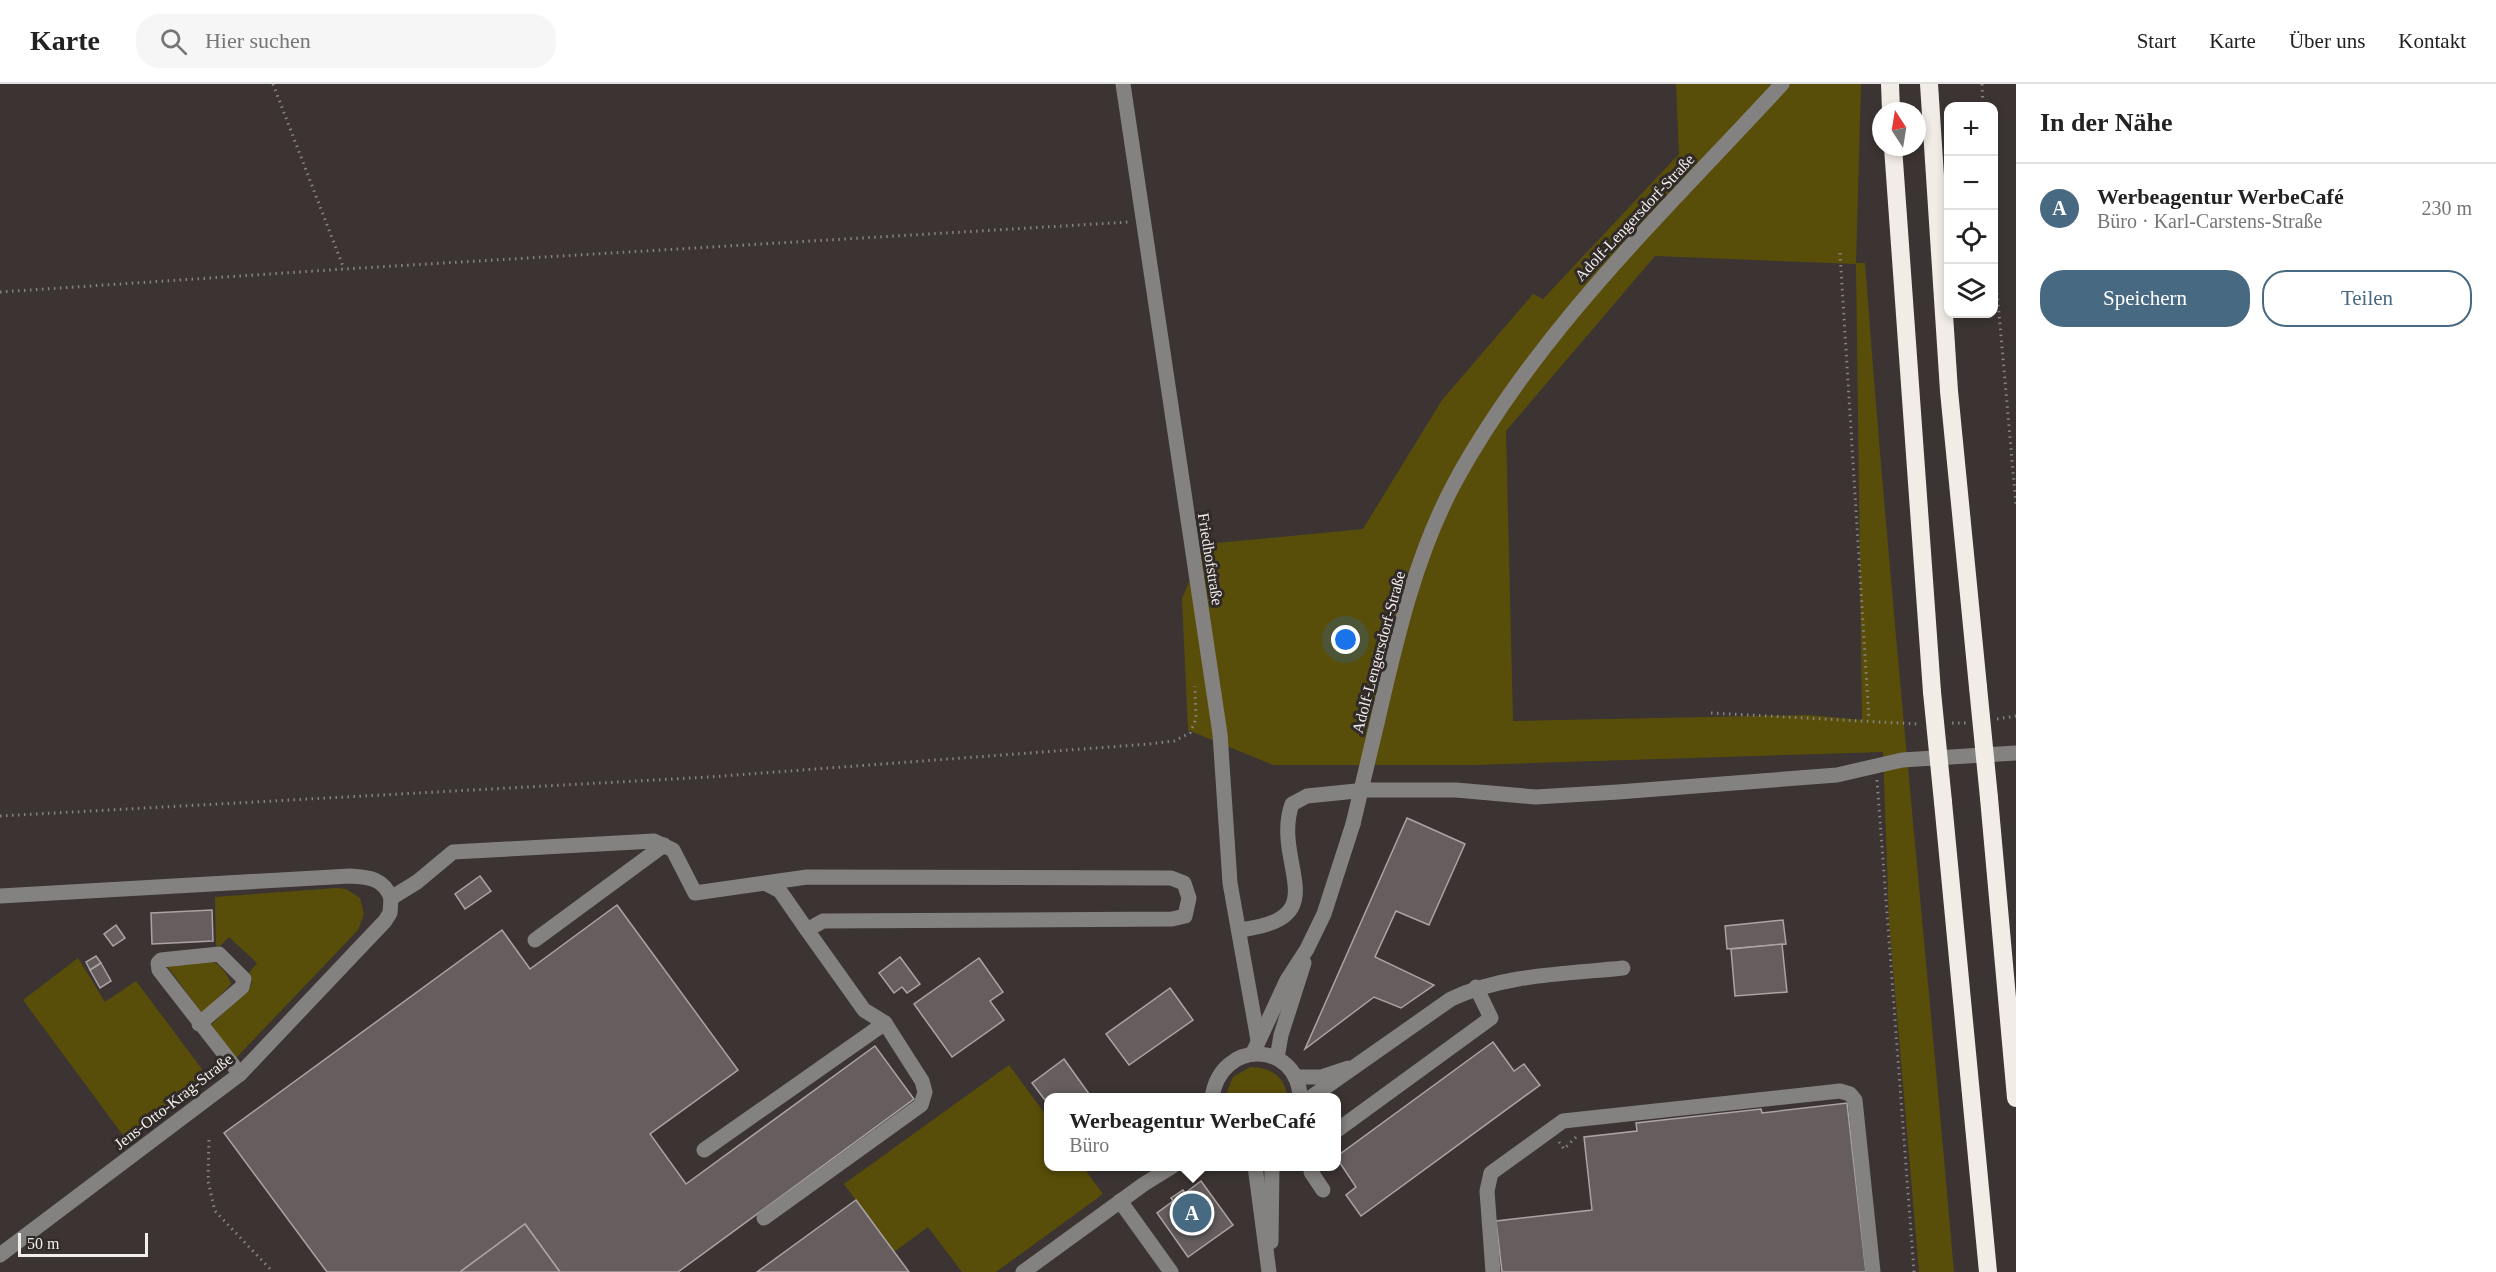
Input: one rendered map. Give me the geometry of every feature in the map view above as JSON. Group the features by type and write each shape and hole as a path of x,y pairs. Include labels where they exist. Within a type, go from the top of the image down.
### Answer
{"highway":[{"path":"1890,84 1891,102"},
{"path":"1929,84 1949,391 2016,1098"},
{"path":"1894,156 1932,692 1987,1272"}],"street":[{"name":"Friedhofstraße","path":"1123,84 1220,735 1230,883 1256,1047"},
{"name":"Adolf-Lengersdorf-Straße","path":"1277,1058 1281,1035 1308,949 1324,914 1353,824 1397,638 1433,532 1455,483 1501,406 1536,354 1593,288 1782,84"},
{"path":"1239,930 1269,926 1282,920 1290,912 1295,897 1286,820 1292,804 1307,796 1366,790 1456,790 1536,797 1837,775 1902,759 2016,753"},
{"path":"0,896 350,876 369,877 383,883 391,898 417,882 453,852 654,841 674,850 695,893 807,877 1172,878 1184,883 1189,898 1185,916 1172,919 823,921 807,930"},
{"path":"535,940 664,844"},
{"path":"764,1218 921,1105 925,1092 922,1067 885,1023 864,1010 780,891 765,883"},
{"name":"Jens-Otto-Krag-Straße","path":"0,1256 240,1074 385,921 390,913 391,898"},
{"name":"Adolf-Lengersdorf-Straße","path":"1256,1047 1287,980 1308,949"},
{"path":"200,1024 242,987 243,979 219,954 161,960 158,963 159,970 200,1024 240,1074"},
{"path":"1317,1093 1451,999 1476,987 1509,980 1623,968"},
{"path":"1341,1127 1491,1018 1476,987"},
{"path":"704,1150 885,1023"},
{"path":"1214,1093 1220,1073 1229,1063 1256,1047 1277,1058 1295,1077 1299,1093"},
{"path":"1295,1077 1321,1077 1362,1063"},
{"path":"1493,1272 1487,1191 1491,1173 1563,1121 1840,1091 1850,1094 1856,1100 1873,1272"},
{"path":"1144,1184 1155,1171"},
{"path":"1023,1272 1144,1184 1166,1171"},
{"path":"1256,1171 1269,1272"},
{"path":"1269,1272 1272,1171"},
{"path":"1311,1171 1323,1190"},
{"path":"1120,1201 1172,1272"}],"path":[{"path":"273,84 344,268"},
{"path":"1982,84 1983,102"},
{"path":"0,292 344,268 1143,222"},
{"path":"1840,253 1869,720"},
{"path":"1995,264 2016,505"},
{"path":"0,816 709,777 1149,744 1174,741 1190,733 1196,719 1194,677"},
{"path":"1711,713 1869,720 1895,725 1918,724"},
{"path":"1995,719 2016,716"},
{"path":"1941,724 1975,722"},
{"path":"1875,766 1914,1272"},
{"path":"1568,1146 1577,1136 1585,1135"},
{"path":"209,1140 208,1181 215,1210 273,1272"}],"shaded area":[{"path":"1676,84 1861,84 1856,263 1865,263 1896,642 1954,1272 1919,1272 1889,921 1883,752 1472,765 1273,765 1188,730 1182,598 1206,544 1363,529 1442,400 1533,294 1543,299 1679,154","holes":["1655,256 1856,264 1862,720 1809,715 1513,721 1506,431"]},
{"path":"346,889 360,898 364,914 358,930 236,1058 211,1025 251,986 249,973 257,963 229,937 220,946 216,945 215,897"},
{"path":"78,958 105,1002 136,981 210,1080 128,1142 23,1000"},
{"path":"209,960 223,969 231,984 206,1010 201,1012 167,966"},
{"path":"1009,1065 1044,1113 1044,1171 1086,1171 1103,1194 996,1272 962,1272 928,1227 894,1252 844,1184"},
{"path":"1250,1067 1264,1069 1280,1078 1286,1093 1227,1093 1233,1077"}],"building":[{"path":"1407,818 1465,844 1429,925 1396,911 1375,957 1434,985 1401,1008 1374,997 1305,1049"},
{"path":"480,876 491,891 465,909 455,894"},
{"path":"617,905 738,1070 650,1134 686,1184 875,1046 914,1099 678,1272 560,1272 525,1224 460,1272 327,1272 224,1133 502,930 530,969"},
{"path":"212,910 213,941 152,944 151,913"},
{"path":"1783,920 1786,944 1727,949 1725,926"},
{"path":"116,925 125,938 113,946 104,934"},
{"path":"1782,944 1787,992 1735,996 1731,949"},
{"path":"96,956 101,963 90,970 86,962"},
{"path":"900,957 920,984 907,993 902,987 894,993 879,973"},
{"path":"979,958 1003,992 990,1001 1004,1020 952,1057 914,1004"},
{"path":"101,963 111,981 100,988 90,970"},
{"path":"1170,988 1193,1020 1129,1065 1106,1034"},
{"path":"1493,1042 1514,1071 1524,1064 1540,1085 1361,1216 1346,1195 1356,1187 1341,1164 1341,1153"},
{"path":"1064,1059 1088,1093 1044,1093 1044,1099 1032,1083"},
{"path":"1847,1103 1866,1272 1502,1272 1496,1221 1592,1210 1584,1137 1637,1131 1636,1123 1761,1109 1762,1113"},
{"path":"1201,1181 1233,1225 1188,1257 1157,1213 1173,1201 1171,1198 1183,1190 1185,1193"},
{"path":"856,1200 909,1272 757,1272"},
{"path":"525,1224 560,1272 460,1272"}],"place":[{"name":"Werbeagentur WerbeCafé","path":"1192,1213"}]}
